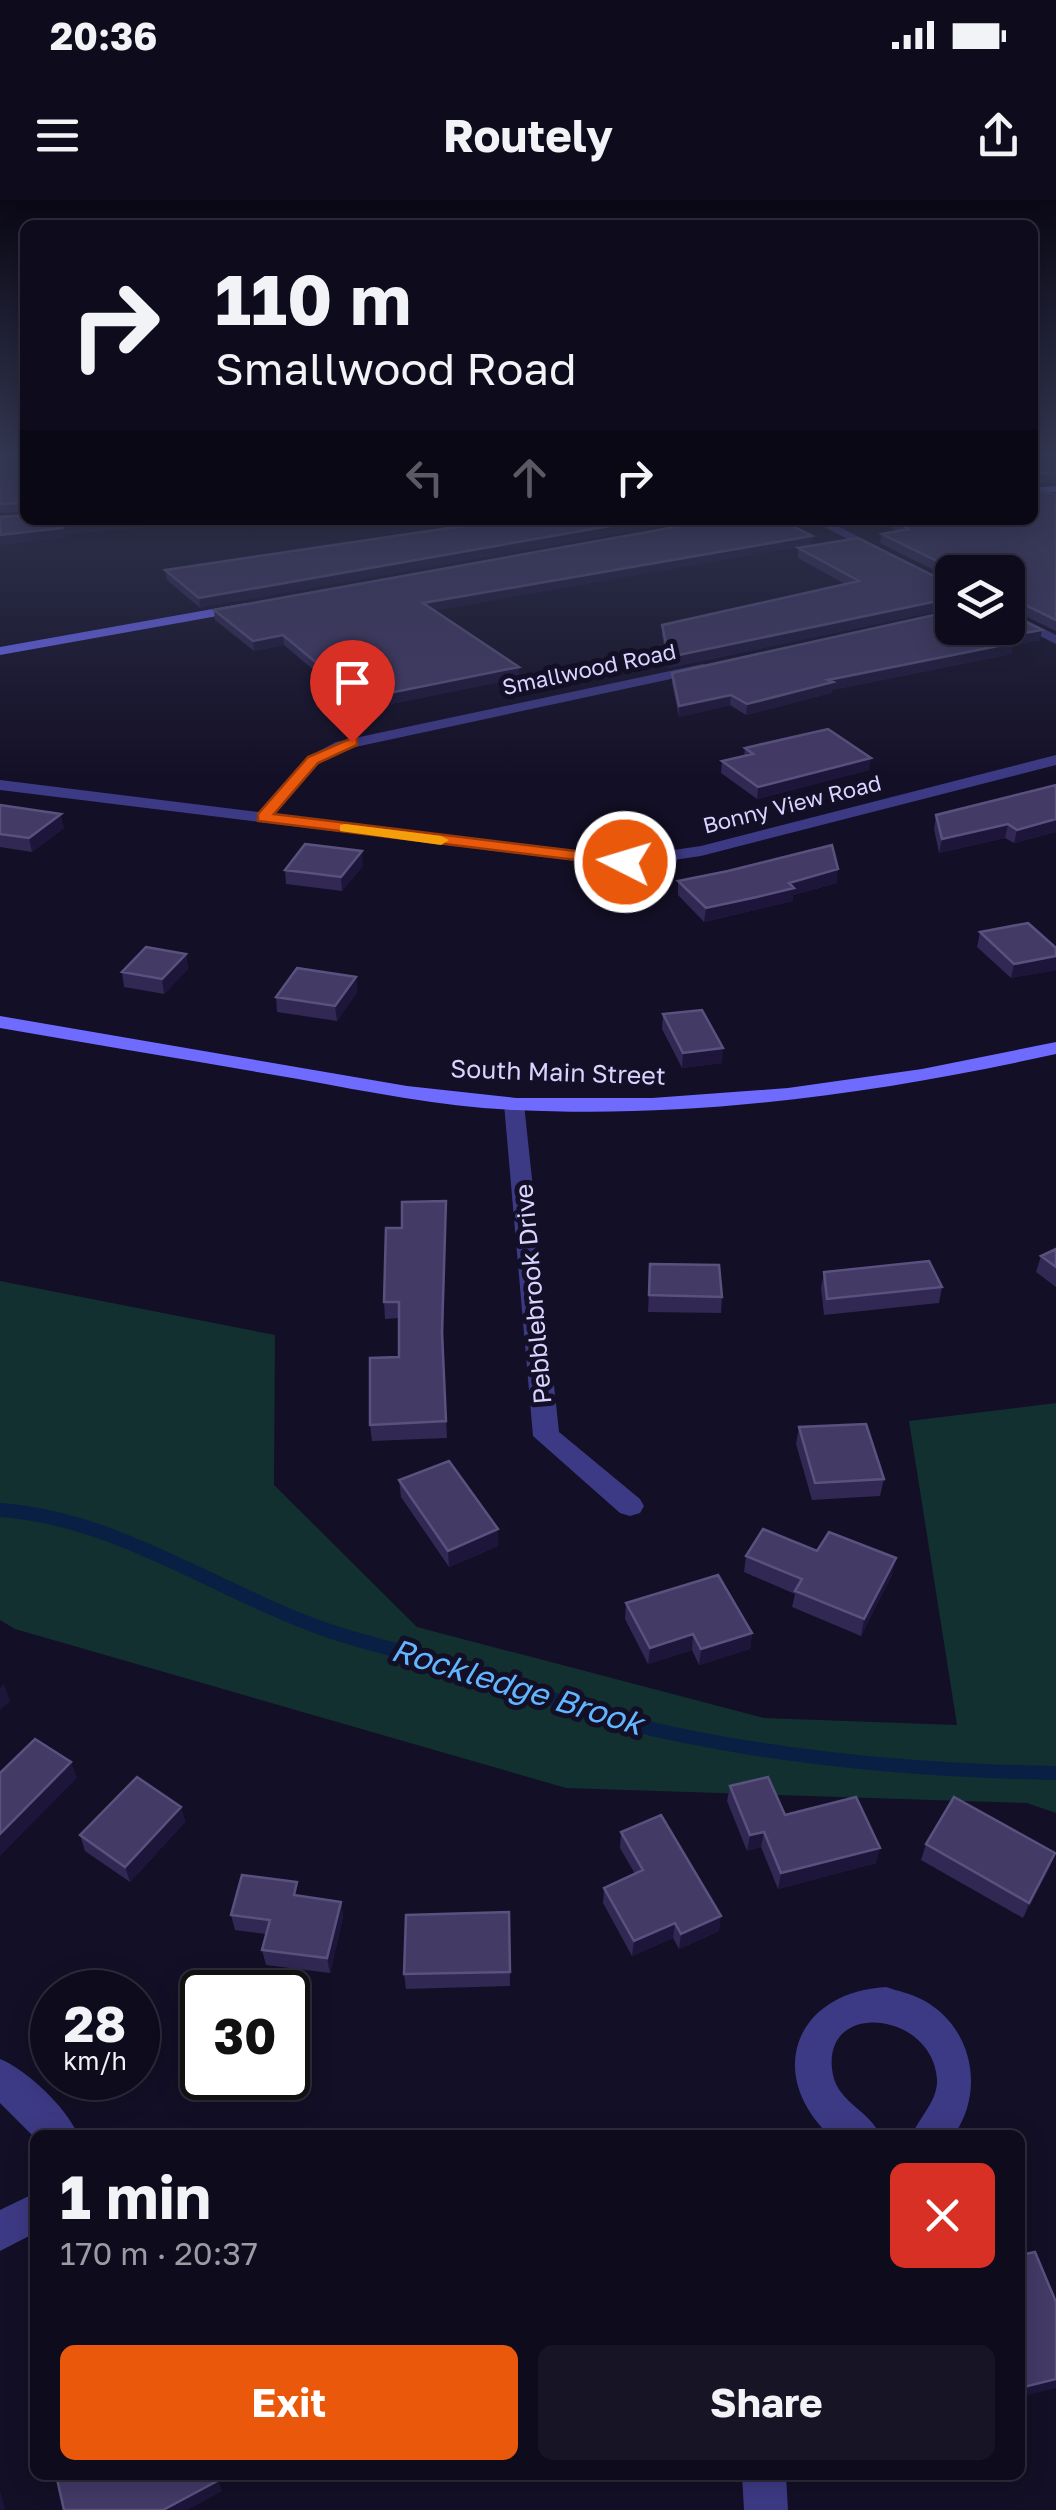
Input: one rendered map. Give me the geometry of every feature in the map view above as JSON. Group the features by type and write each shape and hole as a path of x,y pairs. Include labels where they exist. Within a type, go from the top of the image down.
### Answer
{"main road":[{"path":"0,651 256,606"},
{"name":"South Main Street","path":"0,1022 420,1094 514,1104 661,1104 760,1098 934,1072 1056,1048"}],"street":[{"path":"1025,624 1056,640"},
{"name":"Smallwood Road","path":"263,818 313,760 341,746 720,665"},
{"name":"Bonny View Road","path":"0,785 565,856 644,861 701,851 1056,760"},
{"name":"Pebblebrook Drive","path":"514,1104 546,1436 630,1506"},
{"path":"845,2130 817,2087 817,2042 827,2024 842,2011 862,2004 884,2004 906,2010 927,2023 952,2060 957,2082 954,2103 936,2130"},
{"path":"0,2077 55,2130"},
{"path":"0,2232 30,2215"},
{"path":"764,2480 766,2510"}],"green space":[{"path":"0,1281 275,1335 274,1485 417,1627 764,1718 957,1725 909,1421 1056,1403 1056,1813 1027,1803 566,1788 15,1629 0,1620"}],"building":[{"path":"220,562 406,562 199,598 165,570"},
{"path":"482,562 662,562 423,603 519,667 360,699 283,635 253,641 214,610"},
{"path":"824,562 906,562 935,576 935,602 669,657 662,625 859,581"},
{"path":"1025,562 1056,562 1056,620 1025,605"},
{"path":"935,615 935,645 1003,645 828,680 833,682 747,704 731,695 679,706 672,673"},
{"path":"1025,622 1042,630 1025,633"},
{"path":"828,729 871,758 758,787 722,761 753,754 745,748"},
{"path":"1056,785 1056,819 1017,830 1008,824 942,839 936,815"},
{"path":"0,805 61,814 29,838 0,834"},
{"path":"305,844 362,851 341,877 285,870"},
{"path":"832,845 838,869 789,883 794,888 757,897 706,908 678,881 728,871"},
{"path":"1028,923 1056,948 1056,956 1014,964 980,932"},
{"path":"146,947 186,954 162,979 122,972"},
{"path":"297,968 356,977 335,1006 276,997"},
{"path":"702,1010 723,1048 683,1053 663,1014"},
{"path":"446,1201 442,1332 446,1421 370,1425 370,1358 399,1357 399,1302 384,1302 386,1228 402,1228 402,1202"},
{"path":"1056,1249 1056,1267 1041,1256"},
{"path":"929,1261 942,1287 827,1299 824,1272"},
{"path":"650,1264 719,1265 722,1297 649,1295"},
{"path":"866,1424 884,1479 815,1483 799,1427"},
{"path":"449,1461 498,1529 448,1551 399,1480"},
{"path":"763,1529 817,1551 829,1532 896,1558 864,1619 795,1591 802,1579 746,1556"},
{"path":"718,1575 752,1633 701,1649 693,1634 650,1648 626,1603"},
{"path":"35,1739 71,1762 0,1834 0,1773"},
{"path":"137,1777 181,1807 125,1867 80,1835"},
{"path":"768,1777 785,1815 856,1797 880,1848 781,1873 764,1832 750,1835 730,1786"},
{"path":"954,1797 1055,1853 1029,1903 926,1844"},
{"path":"661,1815 721,1916 681,1934 675,1923 634,1941 604,1888 643,1870 621,1832"},
{"path":"242,1875 297,1882 294,1895 341,1902 327,1958 262,1950 270,1920 231,1915"},
{"path":"509,1912 510,1972 404,1974 406,1915"},
{"path":"1035,2252 1056,2302 1056,2379 1025,2387 1025,2254"},
{"path":"57,2480 217,2480 163,2510 64,2510"}],"waterway":[{"name":"Rockledge Brook","path":"0,1510 87,1527 332,1632 643,1727 762,1750 860,1762 1056,1773"}],"slow traffic":[{"path":"345,828 441,840"}],"route":[{"path":"352,742 313,760 263,818 625,862"}]}
